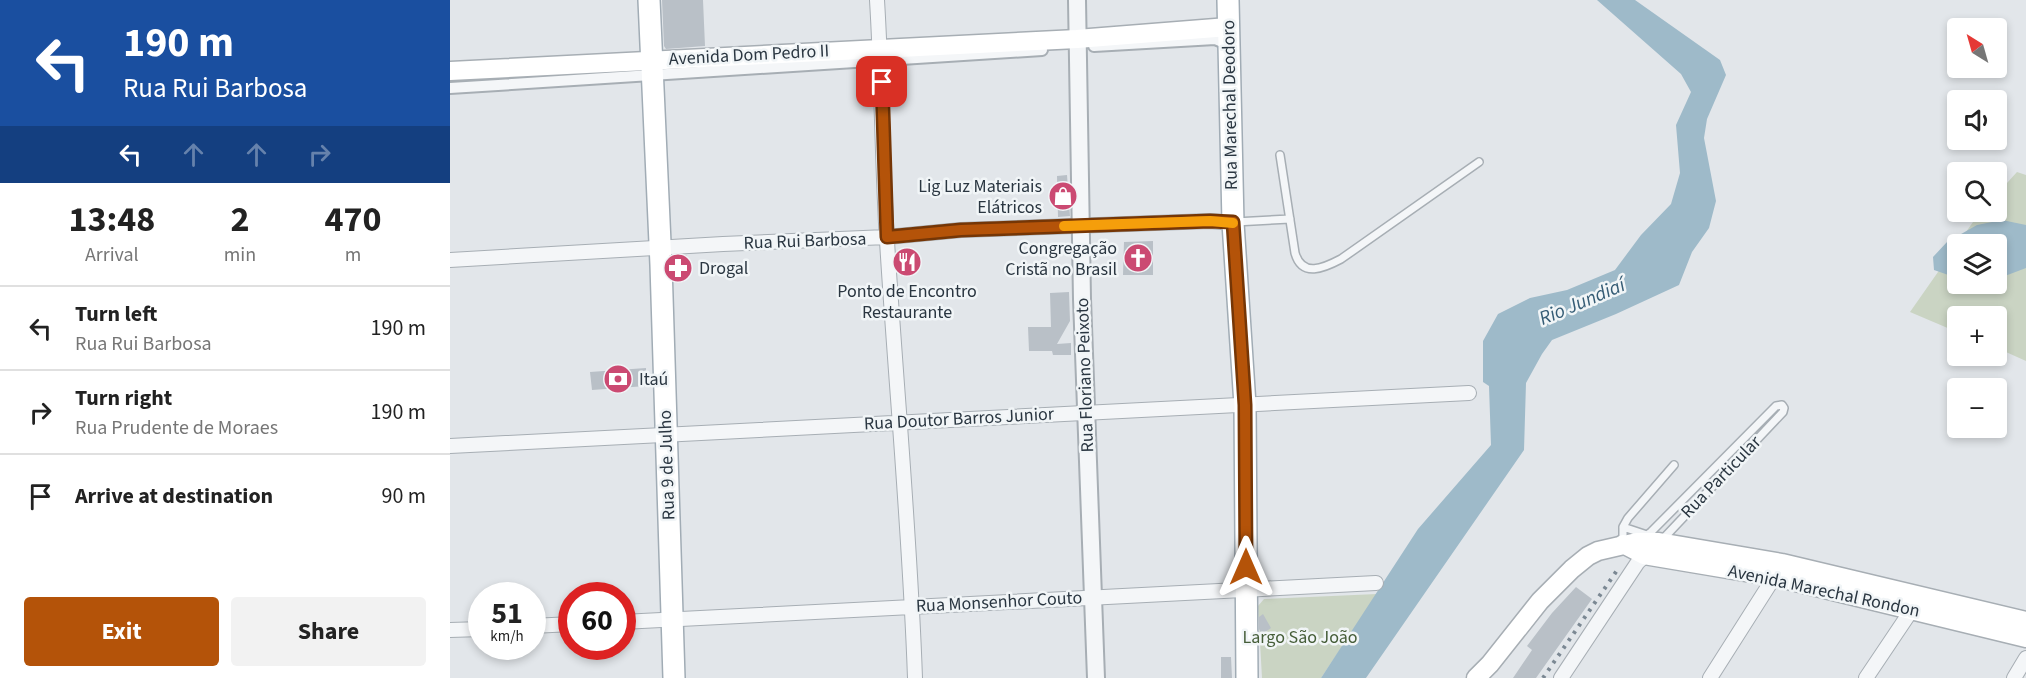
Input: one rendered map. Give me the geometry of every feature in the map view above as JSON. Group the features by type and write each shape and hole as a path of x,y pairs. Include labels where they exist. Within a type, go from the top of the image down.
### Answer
{"main road":[{"name":"Rua 9 de Julho","path":"649,0 660,249 674,678"},
{"name":"Rua Marechal Deodoro","path":"1228,0 1233,222 1245,405 1247,678"},
{"name":"Avenida Dom Pedro II","path":"450,71 652,67 1228,36"},
{"name":"Avenida Marechal Rondon","path":"1623,535 1644,555 1778,570"},
{"name":"Avenida Marechal Rondon","path":"1476,678 1490,664 1540,601 1572,569 1588,556 1623,535 1916,603 2026,621"},
{"name":"Avenida Marechal Rondon","path":"1916,603 2026,638"}],"street":[{"path":"877,0 887,237 915,678"},
{"name":"Rua Floriano Peixoto","path":"1077,0 1082,299 1095,597 1096,678"},
{"path":"450,88 652,67"},
{"name":"Rua Rui Barbosa","path":"450,260 887,237 961,230 1233,222"},
{"name":"Rua Doutor Barros Junior","path":"450,446 1469,393"},
{"path":"1561,678 1644,555 1659,542"},
{"path":"1710,678 1778,570"},
{"name":"Rua Monsenhor Couto","path":"636,621 1376,583"},
{"path":"1866,678 1916,603"},
{"path":"450,630 468,629"},
{"path":"2014,678 2026,658"}],"lane":[{"path":"1281,155 1298,262 1305,268 1324,269 1479,162"},
{"path":"1233,222 1290,219"},
{"name":"Rua Particular","path":"1623,535 1649,534 1776,406 1782,405 1783,412 1659,542"},
{"path":"1623,535 1633,510 1674,465"}],"green space":[{"path":"2017,172 2026,175 2026,361 2007,352 2007,306 1947,306 1947,328 1910,312 1947,259 1947,294 2007,294 2007,234 1965,234 1973,222 2007,222 2007,183"},
{"name":"Largo São João","path":"1377,594 1321,678 1262,678 1258,606 1264,599"}],"water":[{"name":"Rio Jundiaí","path":"1597,0 1635,0 1720,60 1726,75 1707,119 1704,138 1716,201 1709,228 1692,252 1679,285 1552,340 1526,383 1524,450 1366,678 1321,678 1418,529 1491,445 1489,386 1483,382 1483,341 1498,314 1530,298 1567,290 1615,270 1641,235 1671,204 1680,173 1676,125 1691,92 1681,74"},
{"path":"2007,221 2026,225 2026,268 2007,275 2007,234 1961,234 1977,225"},
{"path":"1947,242 1947,275 1934,270 1933,257"}],"building":[{"path":"662,0 703,0 705,46 666,49"},
{"name":"Lig Luz Materiais Elátricos","path":"1067,175 1070,216 1058,217 1057,176"},
{"name":"Congregação Cristã no Brasil","path":"1153,241 1153,275 1123,275 1124,242"},
{"name":"Ponto de Encontro Restaurante","path":"915,249 916,274 899,275 899,250"},
{"path":"1069,292 1070,321 1057,344 1071,343 1071,355 1053,355 1052,351 1029,351 1028,327 1051,327 1050,293"},
{"name":"Itaú","path":"646,368 646,386 592,390 590,372"},
{"path":"1576,587 1592,599 1536,678 1513,678 1532,650 1527,646 1552,613"},
{"path":"1263,614 1271,628 1262,634 1259,629 1259,617"},
{"path":"1221,657 1231,657 1232,678 1221,678"}],"railway":[{"path":"1543,678 1618,569"}],"slow traffic":[{"path":"1064,226 1210,221 1233,223"}],"place":[{"name":"Lig Luz Materiais Elátricos","path":"1063,196"},
{"name":"Congregação Cristã no Brasil","path":"1138,258"},
{"name":"Ponto de Encontro Restaurante","path":"907,262"},
{"name":"Drogal","path":"678,268"},
{"name":"Itaú","path":"618,379"}],"route":[{"path":"882,82 887,237 961,230 1233,222 1245,405 1246,567"}]}
